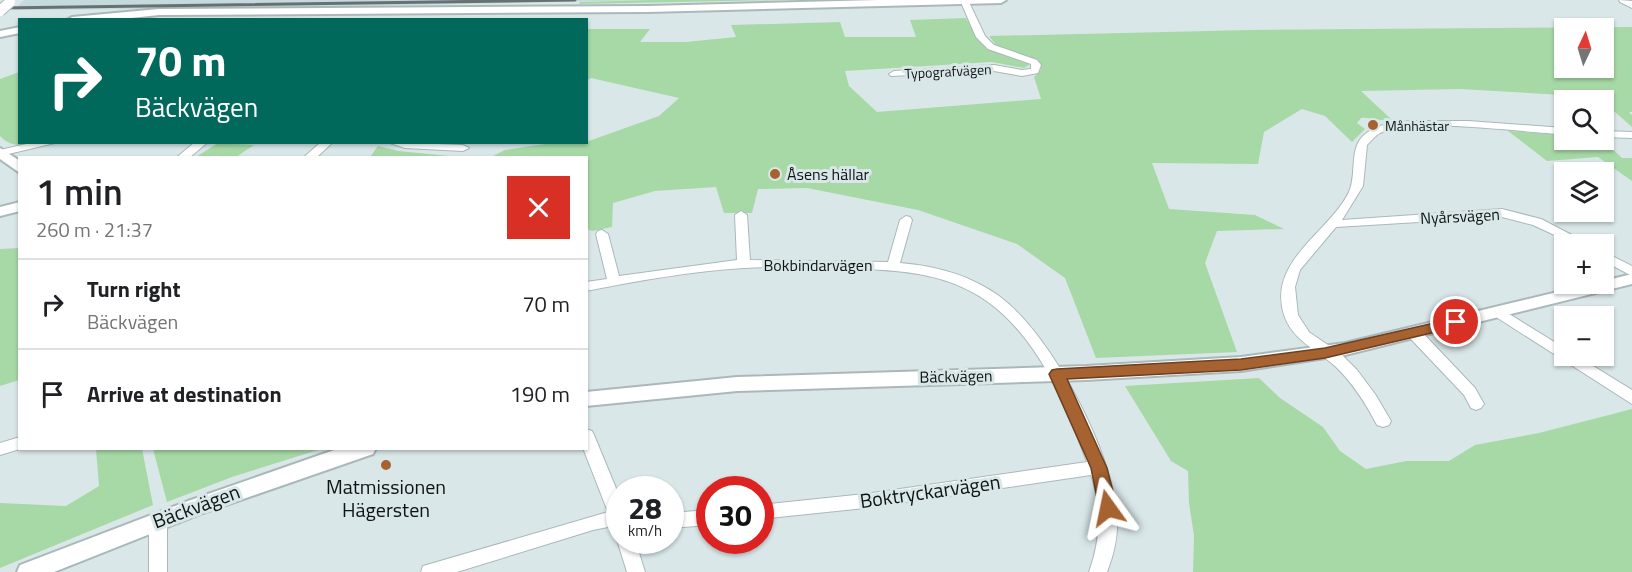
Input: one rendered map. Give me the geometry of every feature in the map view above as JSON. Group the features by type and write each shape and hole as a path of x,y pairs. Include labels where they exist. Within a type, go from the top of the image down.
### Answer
{"street":[{"path":"87,18 124,13 159,12 660,9 1000,0"},
{"path":"1623,0 1632,5"},
{"path":"0,11 11,1"},
{"name":"Typografvägen","path":"894,74 994,68 1022,73 1035,71 1034,62 991,46 981,37 964,1"},
{"path":"0,31 18,28"},
{"path":"1383,421 1379,410 1339,361 1325,353 1299,330 1289,305 1288,280 1296,264 1346,207 1356,189 1361,145 1379,130 1395,126 1434,124 1554,130"},
{"path":"1614,134 1632,135"},
{"path":"0,152 43,144"},
{"path":"184,156 200,144"},
{"path":"310,156 326,144"},
{"path":"398,144 463,148"},
{"path":"0,152 18,167"},
{"path":"0,212 18,207"},
{"name":"Nyårsvägen","path":"1331,224 1502,213 1537,222 1562,234"},
{"name":"Bokbindarvägen","path":"741,215 744,264"},
{"name":"Bokbindarvägen","path":"893,266 906,220"},
{"path":"602,234 614,281"},
{"path":"1614,262 1632,272"},
{"name":"Bokbindarvägen","path":"588,287 744,264 893,266 953,278 975,288 1000,304 1025,330 1057,374 1099,468 1107,495 1110,521 1106,556 1098,572"},
{"name":"Bäckvägen","path":"588,399 737,384 1057,374 1241,364 1325,353 1632,279"},
{"path":"1498,312 1632,398"},
{"path":"1414,333 1470,392 1476,404"},
{"path":"588,440 606,485"},
{"path":"0,449 18,444"},
{"name":"Bäckvägen","path":"28,572 158,520 360,450"},
{"name":"Boktryckarvägen","path":"774,511 866,501 1099,468"},
{"path":"158,520 158,572"},
{"path":"430,572 606,522"},
{"path":"630,554 636,572"}],"shaded area":[{"path":"24,0 653,0 272,8 14,10"}],"green space":[{"path":"781,0 579,4 580,2"},
{"path":"966,18 976,36 1028,61 1029,65 1024,68 992,62 845,71 849,86 877,112 1041,99 1034,77 1040,71 1041,66 1038,60 996,45 989,36 1250,30 1554,28 1554,78 1614,78 1614,27 1632,27 1632,112 1629,112 1632,115 1632,127 1614,111 1614,90 1554,90 1554,94 1460,89 1361,91 1392,120 1361,118 1357,123 1365,129 1352,142 1325,116 1302,109 1264,132 1258,164 1152,163 1169,209 1255,215 1284,229 1217,231 1205,263 1237,352 1096,358 1065,278 1017,244 918,210 807,188 758,189 752,213 724,213 716,187 655,191 613,203 612,227 592,231 588,229 588,156 493,156 505,150 545,144 588,144 588,141 659,116 679,98 591,78 588,80 588,29 650,29 640,42 686,42 736,37 731,25 840,22 845,37 916,37 910,20"},
{"path":"18,72 18,144 31,144 16,145 12,144 0,136 0,79"},
{"path":"1508,131 1554,134 1554,150 1614,150 1622,158 1632,158 1632,181 1614,168 1614,162 1605,162 1598,157 1547,161"},
{"path":"216,144 254,145 238,156 198,156"},
{"path":"378,146 399,151 449,156 371,156"},
{"path":"18,248 18,380 0,386 0,249"},
{"path":"1259,378 1280,398 1323,427 1340,451 1366,469 1406,461 1449,461 1475,445 1539,433 1632,409 1632,572 1193,572 1194,536 1189,503 1188,471 1171,461 1125,386"},
{"path":"96,450 142,450 153,505 0,568 0,503 66,506 99,486"},
{"path":"153,450 318,450 232,477 167,502"}],"railway":[{"path":"0,8 575,0"}],"place":[{"name":"Månhästar","path":"1373,125"},
{"name":"Åsens hällar","path":"775,174"},
{"name":"Matmissionen Hägersten","path":"386,465"}],"route":[{"path":"1108,508 1107,495 1099,468 1057,374 1241,364 1325,353 1456,322"}]}
